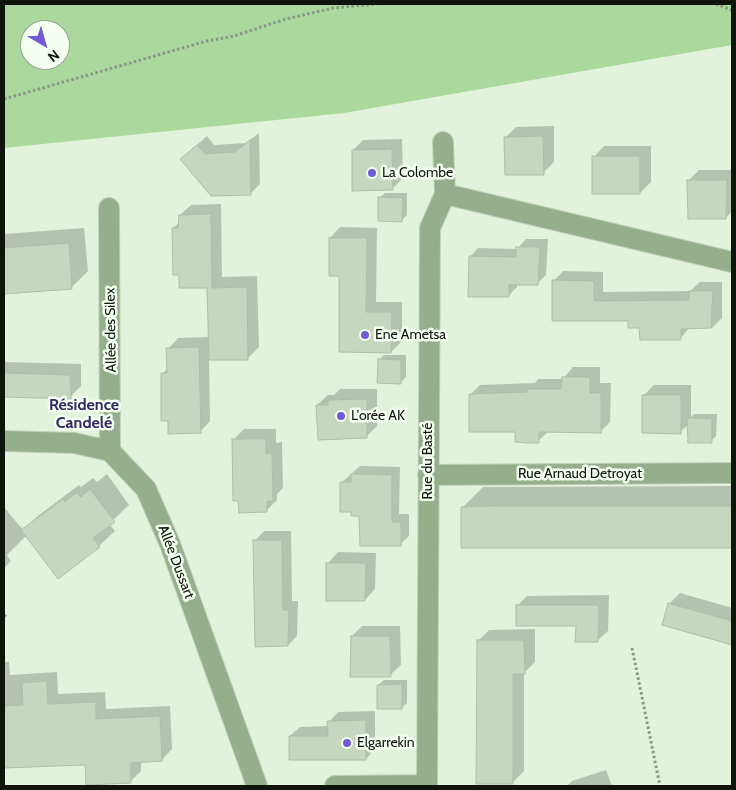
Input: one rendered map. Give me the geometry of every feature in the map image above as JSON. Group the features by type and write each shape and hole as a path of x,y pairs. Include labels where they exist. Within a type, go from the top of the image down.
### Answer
{"street":[{"name":"Rue du Basté","path":"335,786 427,786 430,228 445,194 443,142"},
{"path":"445,194 732,262"},
{"name":"Allée des Silex","path":"109,208 110,451"},
{"path":"4,440 74,443 110,451"},
{"name":"Allée Dussart","path":"110,451 146,488 170,544 257,786"},
{"name":"Rue Arnaud Detroyat","path":"428,476 732,473"}],"path":[{"path":"4,99 207,41 234,36 286,19 334,8 377,4"},
{"path":"716,4 732,10"},
{"path":"632,648 660,786"}],"green space":[{"path":"4,4 732,4 732,45 344,113 4,148"}],"building":[{"path":"543,136 544,175 505,175 504,137"},
{"path":"250,140 251,195 211,196 180,159 197,145 205,154 235,152"},
{"name":"La Colombe","path":"392,149 393,190 352,191 352,150"},
{"path":"592,156 640,156 640,194 592,194"},
{"path":"687,180 727,180 726,219 688,219"},
{"path":"378,197 403,198 402,222 378,221"},
{"path":"211,214 212,288 247,287 248,360 209,360 207,288 179,288 179,275 173,275 172,228 178,228 179,215"},
{"path":"329,238 367,238 366,312 392,312 391,353 339,352 339,276 329,276"},
{"path":"69,243 72,289 4,294 4,248"},
{"path":"516,247 540,247 538,285 509,285 509,297 468,297 469,256 516,257"},
{"path":"552,280 594,281 594,301 689,300 689,291 713,291 711,328 681,329 681,340 640,340 639,328 628,328 628,321 552,321"},
{"path":"199,347 201,433 168,434 168,421 161,421 161,373 167,373 166,348"},
{"path":"378,359 401,360 401,384 377,383"},
{"path":"4,373 70,375 71,399 4,397"},
{"path":"562,377 590,377 590,393 601,393 601,433 539,432 539,443 526,443 515,442 515,432 469,432 469,394 527,392 527,389 561,389"},
{"path":"642,395 681,395 681,434 642,433"},
{"name":"L'orée AK","path":"367,399 367,438 318,440 316,405 328,405 328,400"},
{"path":"687,418 712,419 712,443 688,443"},
{"path":"232,439 266,439 266,453 272,453 273,501 267,501 267,512 239,513 238,501 233,501"},
{"path":"351,474 392,475 392,522 401,522 401,546 360,546 359,516 351,516 351,512 340,512 340,482 351,482"},
{"path":"90,489 115,522 93,538 100,547 58,579 21,530 63,499 65,502 77,492 81,497"},
{"path":"732,506 732,548 461,548 461,507"},
{"path":"253,540 282,540 283,610 289,610 288,646 255,647"},
{"path":"326,563 366,563 365,601 326,601"},
{"path":"668,603 732,621 732,645 662,625"},
{"path":"516,605 599,605 598,642 575,642 576,626 516,626"},
{"path":"351,636 390,636 391,677 350,677"},
{"path":"477,640 524,640 525,674 513,674 513,784 476,784"},
{"path":"47,681 48,704 96,702 96,719 160,716 162,761 131,763 131,783 86,785 85,765 4,768 4,706 23,705 22,683"},
{"path":"402,684 402,709 377,709 377,685"},
{"path":"366,720 366,760 289,760 289,736 328,736 327,721"}],"place":[{"name":"La Colombe","path":"372,173"},
{"name":"Ene Ametsa","path":"365,335"},
{"name":"L'orée AK","path":"341,416"},
{"name":"Elgarrekin","path":"347,743"}],"district":[{"name":"Résidence Candelé","path":"84,414"}]}
